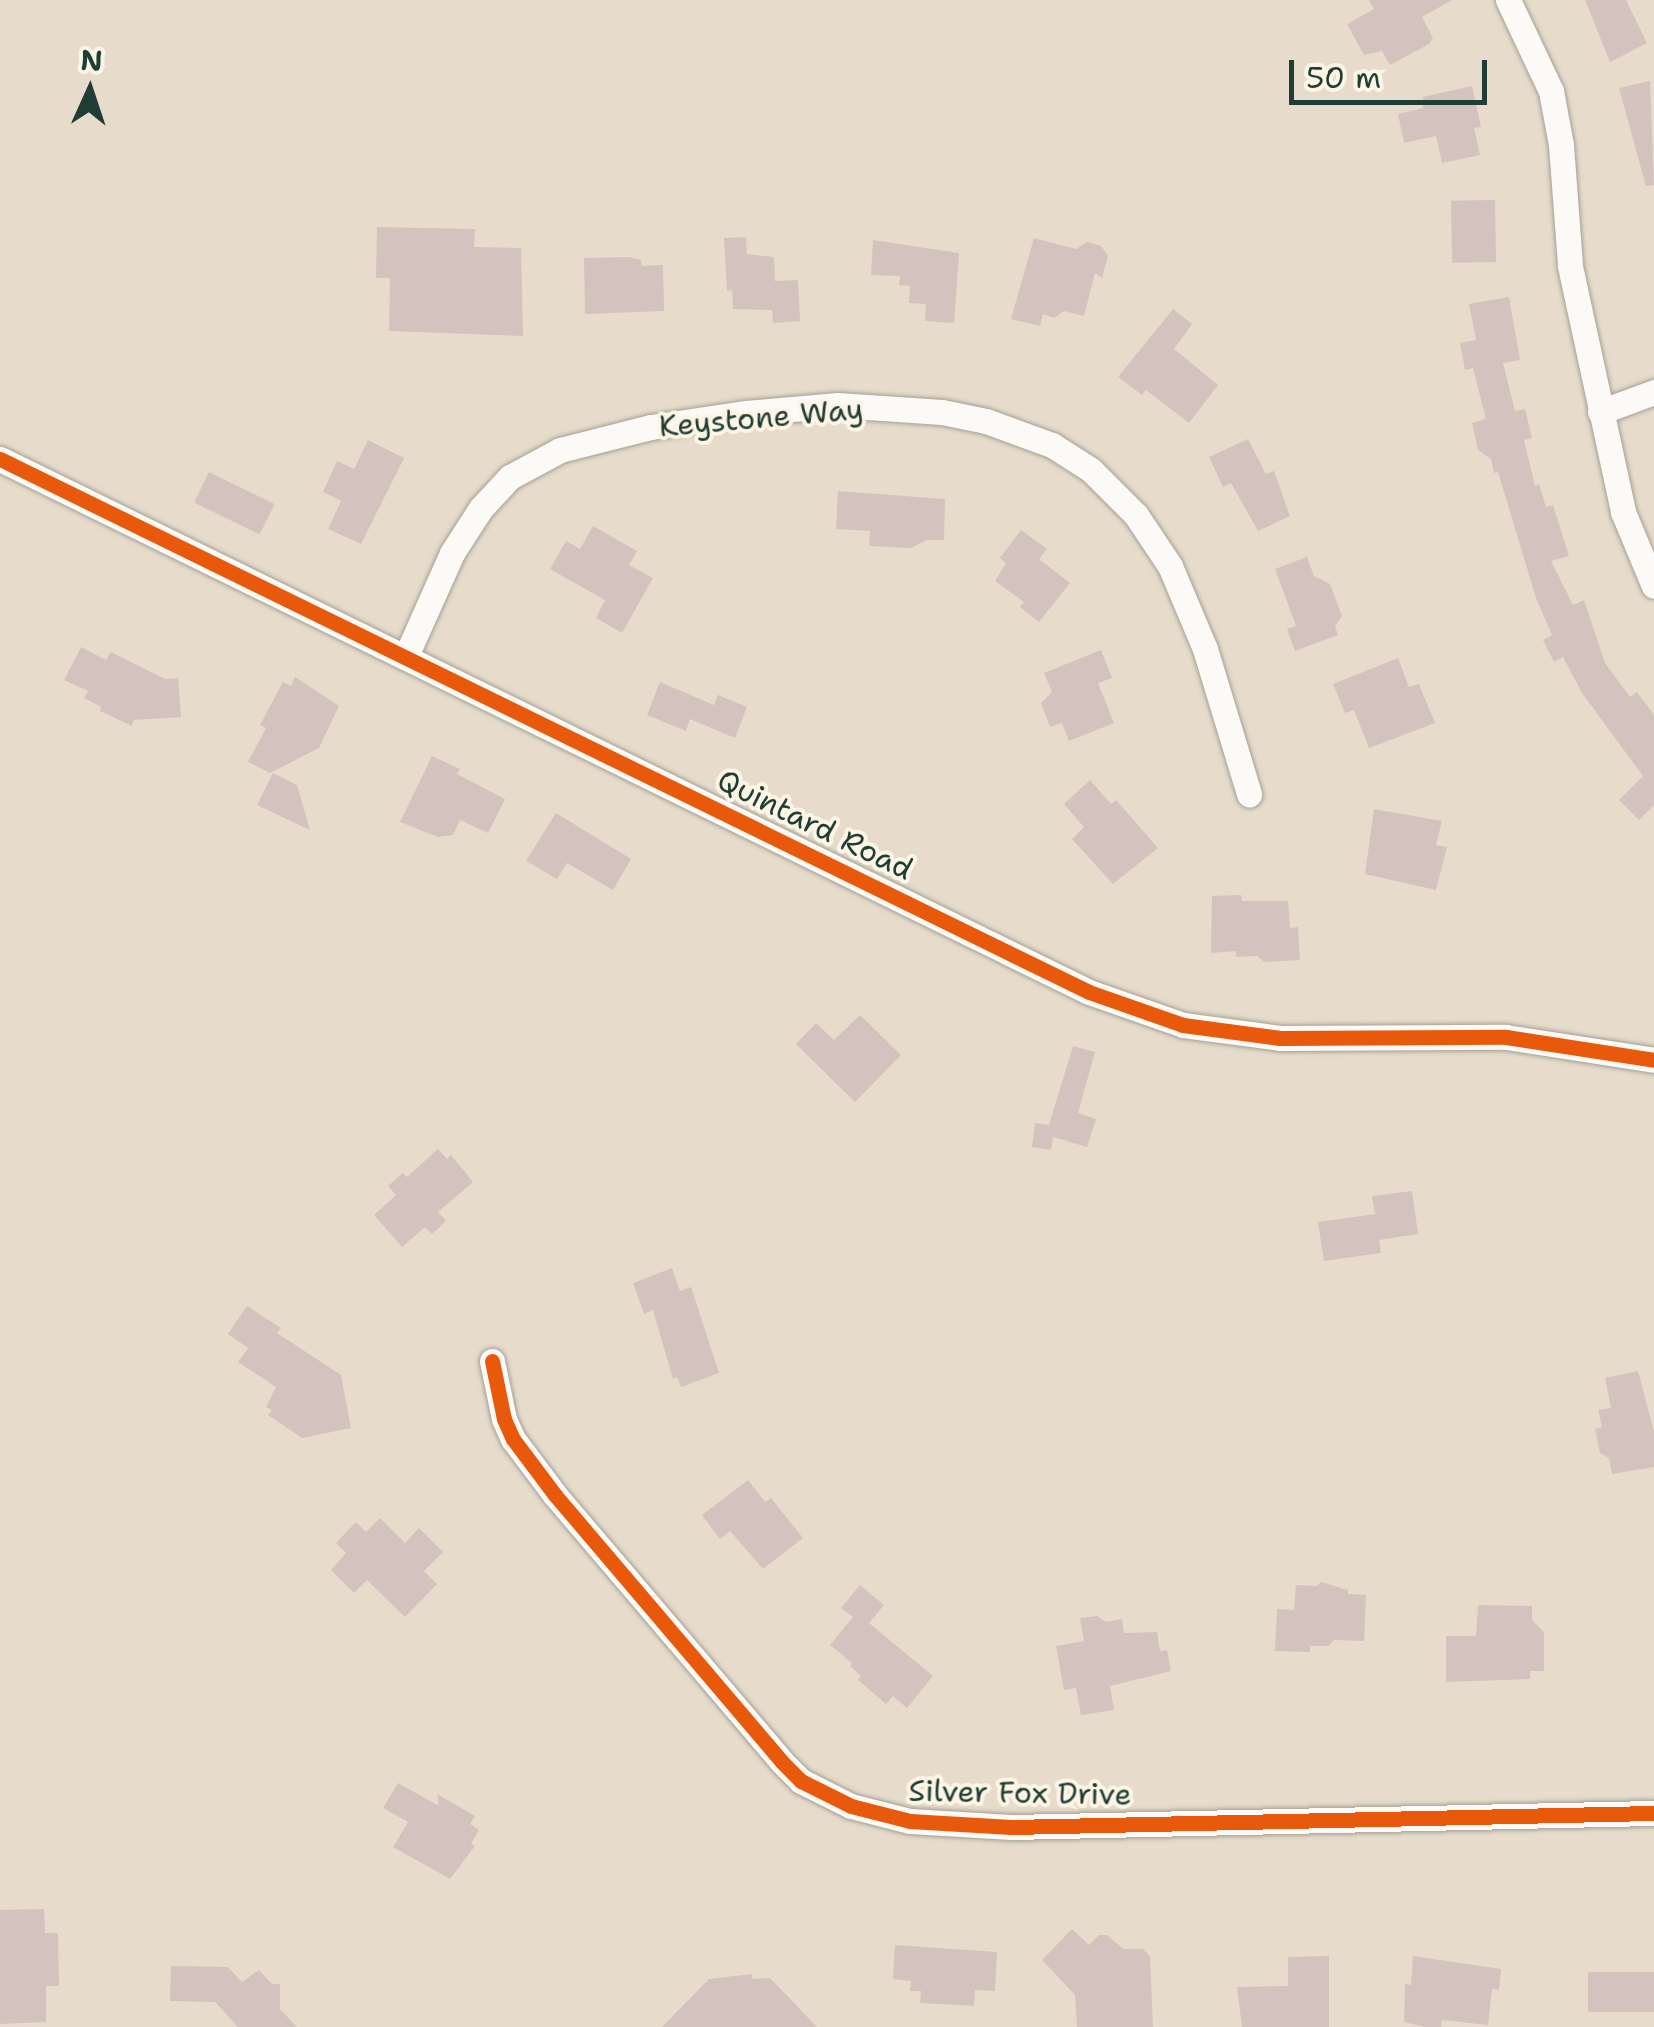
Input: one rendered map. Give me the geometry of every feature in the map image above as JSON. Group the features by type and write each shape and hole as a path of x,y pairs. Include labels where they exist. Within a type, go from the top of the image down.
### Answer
{"street":[{"path":"1508,0 1551,91 1561,145 1570,266 1600,412 1623,512 1654,586"},
{"path":"1600,412 1654,392"},
{"name":"Keystone Way","path":"406,656 452,553 481,508 510,477 560,450 651,427 746,413 838,405 942,412 986,421 1052,445 1091,470 1136,516 1170,566 1205,649 1248,794"},
{"name":"Quintard Road","path":"0,459 83,503 406,656 1089,992 1183,1025 1280,1038 1506,1037 1654,1060"},
{"name":"Silver Fox Drive","path":"492,1361 504,1419 513,1439 555,1496 782,1762 801,1780 851,1806 910,1822 1011,1827 1654,1812"}],"building":[{"path":"1369,0 1452,0 1422,17 1433,38 1429,44 1390,65 1382,51 1364,55 1347,24 1374,9"},
{"path":"1585,0 1626,0 1647,43 1610,62"},
{"path":"1650,81 1654,185 1646,186 1619,88"},
{"path":"1472,86 1481,127 1474,128 1480,155 1442,163 1436,136 1404,143 1398,114 1423,108 1423,97"},
{"path":"1495,200 1496,262 1452,263 1451,201"},
{"path":"377,227 475,229 474,247 521,248 523,336 389,331 390,278 376,278"},
{"path":"746,237 747,254 774,257 775,281 798,280 800,321 773,323 772,310 733,309 732,290 727,291 724,238"},
{"path":"1034,238 1076,249 1087,242 1101,246 1108,256 1102,278 1095,273 1084,316 1064,311 1054,318 1043,314 1040,326 1011,319"},
{"path":"873,240 959,253 954,323 925,321 926,304 909,303 910,286 899,285 900,276 871,275"},
{"path":"584,258 641,260 642,266 663,265 664,311 585,314"},
{"path":"1509,297 1520,360 1503,363 1515,411 1525,409 1532,438 1524,440 1535,486 1539,484 1546,507 1553,505 1569,556 1551,561 1573,605 1584,600 1605,663 1630,697 1637,692 1654,715 1654,805 1639,820 1619,800 1643,776 1582,693 1563,657 1554,662 1543,640 1552,635 1536,598 1498,472 1494,473 1491,459 1478,450 1472,423 1486,419 1473,368 1465,370 1460,343 1476,340 1469,304"},
{"path":"1173,309 1192,324 1174,349 1218,385 1189,423 1146,390 1142,395 1118,377"},
{"path":"1248,439 1266,474 1274,471 1290,516 1258,531 1231,483 1223,487 1209,457"},
{"path":"368,440 404,458 361,544 328,529 341,501 323,492 337,461 354,469"},
{"path":"209,472 275,504 260,535 194,503"},
{"path":"838,491 945,499 944,540 926,540 911,548 869,546 870,531 836,529"},
{"path":"593,526 637,551 629,565 653,578 622,633 596,618 605,600 550,569 566,541 580,549"},
{"path":"1021,530 1047,549 1039,559 1070,583 1039,622 1020,607 1024,602 995,581 1006,563 1000,558"},
{"path":"1307,557 1314,576 1330,584 1342,616 1335,626 1338,635 1295,651 1287,629 1296,626 1275,569"},
{"path":"81,647 106,660 111,652 165,679 178,678 181,717 134,720 132,726 100,711 101,707 84,698 88,691 64,680"},
{"path":"1101,650 1112,678 1098,683 1114,723 1069,741 1062,723 1050,727 1041,703 1052,692 1044,673"},
{"path":"1398,658 1409,687 1419,684 1435,723 1369,748 1354,710 1345,713 1333,684"},
{"path":"295,677 339,706 319,748 270,773 248,762 266,728 260,725 283,682 291,686"},
{"path":"660,682 714,705 718,695 747,707 735,738 690,719 686,731 647,715"},
{"path":"432,756 460,769 457,774 505,799 488,833 460,820 453,835 438,837 400,822"},
{"path":"273,773 297,785 310,830 257,805"},
{"path":"1090,780 1111,804 1116,800 1158,848 1113,884 1072,839 1084,827 1064,804"},
{"path":"1374,809 1442,821 1436,845 1447,847 1436,890 1365,874"},
{"path":"556,813 631,859 613,890 567,863 557,879 526,861"},
{"path":"1241,895 1242,901 1288,901 1290,928 1298,927 1300,960 1264,962 1257,956 1236,957 1236,951 1211,953 1212,896"},
{"path":"860,1015 901,1055 855,1102 796,1044 816,1023 834,1040"},
{"path":"1073,1046 1095,1052 1078,1113 1096,1119 1087,1147 1053,1137 1051,1150 1032,1147 1035,1123 1049,1125"},
{"path":"438,1149 447,1159 451,1155 473,1182 438,1212 446,1221 432,1234 425,1227 402,1247 374,1215 396,1195 388,1186 403,1173 407,1177"},
{"path":"1412,1191 1418,1234 1379,1240 1381,1253 1324,1261 1318,1222 1375,1214 1372,1196"},
{"path":"672,1268 680,1291 691,1287 719,1373 681,1387 677,1377 673,1379 653,1310 644,1314 633,1283"},
{"path":"247,1306 281,1328 277,1333 341,1375 351,1428 302,1438 268,1415 272,1410 266,1407 276,1387 238,1362 248,1348 228,1334"},
{"path":"1638,1371 1654,1432 1654,1467 1612,1474 1609,1458 1600,1453 1595,1429 1602,1427 1598,1410 1611,1408 1605,1378"},
{"path":"748,1480 765,1502 771,1498 803,1538 763,1569 730,1531 720,1539 702,1515"},
{"path":"380,1518 405,1543 419,1528 443,1552 424,1571 437,1584 405,1617 367,1580 354,1593 331,1570 346,1553 336,1543 356,1522 366,1532"},
{"path":"1321,1582 1348,1590 1348,1594 1366,1595 1364,1641 1334,1640 1329,1646 1310,1646 1310,1652 1275,1651 1277,1609 1294,1610 1296,1585 1317,1586"},
{"path":"860,1585 884,1605 869,1623 933,1676 907,1708 893,1696 886,1704 858,1680 861,1676 850,1666 852,1663 830,1645 853,1617 841,1608"},
{"path":"1478,1605 1532,1606 1532,1620 1544,1632 1544,1671 1530,1671 1530,1679 1446,1682 1446,1636 1476,1636"},
{"path":"1097,1616 1106,1622 1122,1619 1124,1633 1157,1632 1160,1651 1167,1650 1171,1671 1110,1686 1114,1710 1081,1715 1076,1688 1064,1690 1056,1646 1084,1641 1080,1618"},
{"path":"398,1783 439,1806 437,1794 475,1816 470,1824 479,1830 471,1844 475,1846 450,1879 393,1847 408,1822 383,1808"},
{"path":"44,1909 45,1933 58,1933 59,1986 46,1986 46,2022 0,2024 0,1910"},
{"path":"1072,1929 1089,1945 1099,1935 1107,1935 1123,1949 1143,1949 1150,1957 1153,2027 1077,2027 1075,1995 1042,1960"},
{"path":"895,1945 997,1952 995,1991 975,1990 974,2006 920,2003 921,1991 910,1991 911,1981 893,1979"},
{"path":"1329,1956 1329,2027 1242,2027 1237,1987 1288,1986 1288,1957"},
{"path":"1413,1956 1501,1969 1499,1990 1492,1989 1488,2025 1442,2020 1441,2027 1425,2027 1404,2022 1405,1984 1411,1985"},
{"path":"171,1966 228,1967 242,1982 259,1970 272,1984 280,1984 280,2009 297,2027 238,2027 215,2002 170,2001"},
{"path":"1588,1972 1654,1972 1654,2012 1588,2012"},
{"path":"752,1974 752,1979 770,1978 817,2027 662,2027 709,1979"}],"cycle path":[{"path":"0,459 1089,992 1183,1025 1280,1038 1506,1037 1654,1060"},
{"path":"492,1361 504,1419 513,1439 555,1495 782,1762 801,1781 851,1806 910,1821 1011,1827 1654,1813"}]}
